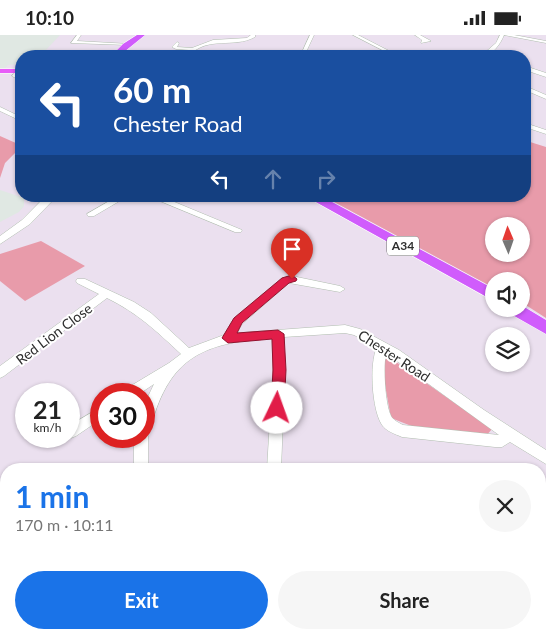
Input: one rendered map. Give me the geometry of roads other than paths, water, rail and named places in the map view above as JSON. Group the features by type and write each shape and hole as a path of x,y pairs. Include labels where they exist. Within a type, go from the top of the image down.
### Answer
{"highway":[{"path":"122,50 142,35"},
{"name":"A34","path":"322,202 485,291"},
{"path":"528,317 546,328"}],"main road":[{"path":"0,71 15,72"}],"street":[{"path":"79,35 72,44 128,44"},
{"path":"178,43 174,47 191,49 204,43 246,39 253,37 253,35"},
{"path":"306,50 306,45 312,35"},
{"path":"355,35 385,50"},
{"path":"417,35 425,41"},
{"path":"492,50 504,35 546,42"},
{"path":"531,70 546,75"},
{"path":"531,91 546,97"},
{"path":"0,109 15,116"},
{"path":"531,127 546,132"},
{"path":"0,241 26,222 46,202"},
{"path":"91,214 113,202"},
{"path":"167,202 238,230"},
{"path":"228,338 238,321 286,280 292,279 340,289"},
{"name":"Red Lion Close","path":"81,281 107,293 147,316 188,354"},
{"name":"Red Lion Close","path":"0,373 107,293"},
{"name":"Chester Road","path":"155,396 171,367 188,354 228,338 353,330 383,346 508,435 546,458"},
{"path":"274,463 280,370 278,334"},
{"path":"383,346 380,351 379,373 384,416 392,427 402,431 495,441 502,441 508,435"},
{"path":"146,383 171,367"},
{"path":"141,448 141,463"}]}
